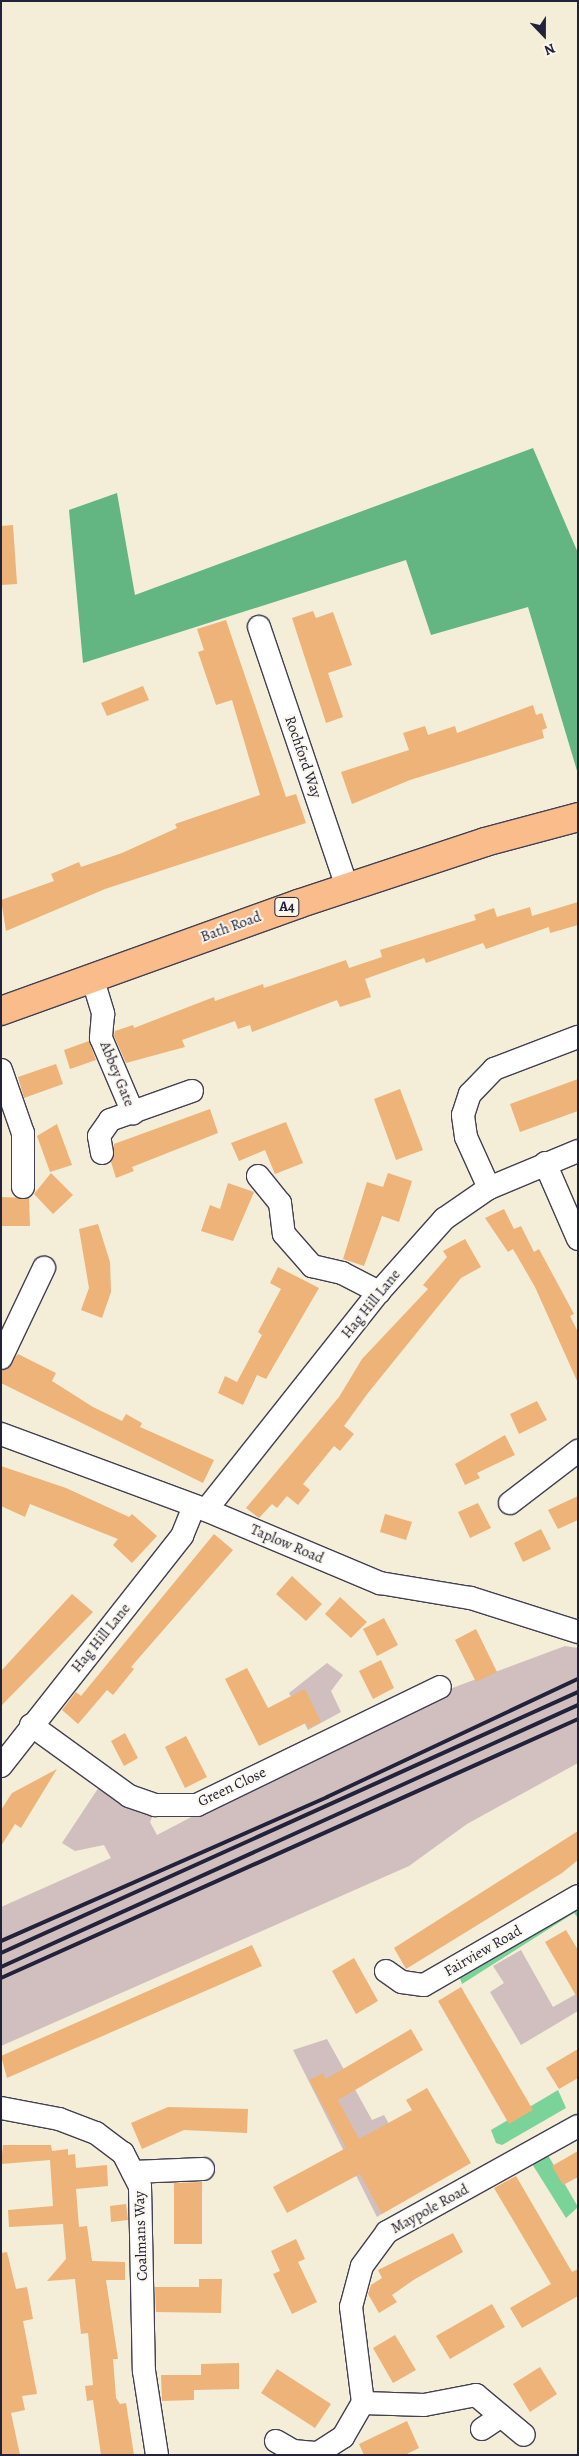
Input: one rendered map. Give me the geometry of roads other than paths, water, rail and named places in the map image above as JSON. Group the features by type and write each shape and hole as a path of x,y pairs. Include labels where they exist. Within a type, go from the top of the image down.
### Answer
{"main road":[{"name":"Bath Road","path":"1,1011 348,887 578,817"}],"street":[{"name":"Rochford Way","path":"259,627 348,887"},
{"name":"Abbey Gate","path":"92,977 104,1014 101,1038 134,1113"},
{"path":"489,1188 466,1137 463,1115 470,1094 494,1069 578,1037"},
{"path":"1,1070 23,1133 23,1187"},
{"name":"Abbey Gate","path":"102,1153 100,1136 110,1120 192,1091"},
{"name":"Hag Hill Lane","path":"1,1766 31,1725 182,1536 200,1508 379,1292 444,1219 489,1188 578,1150"},
{"path":"545,1163 578,1239"},
{"path":"258,1176 280,1203 284,1234 312,1266 342,1272 379,1292"},
{"path":"1,1358 44,1268"},
{"name":"Taplow Road","path":"1,1434 200,1508 380,1583 471,1598 578,1632"},
{"path":"510,1503 578,1451"},
{"name":"Green Close","path":"31,1725 129,1796 155,1805 197,1805 440,1687"},
{"name":"Fairview Road","path":"386,1972 402,1982 424,1985 578,1896"},
{"name":"Coalmans Way","path":"1,2108 59,2119 96,2133 123,2153 140,2186 144,2232 144,2371 157,2455"},
{"name":"Maypole Road","path":"363,2403 350,2306 362,2266 387,2232 578,2126"},
{"path":"133,2172 203,2168"},
{"path":"276,2441 293,2451 318,2453 343,2437 363,2403 424,2405 476,2395 524,2435"},
{"path":"482,2429 501,2416"}],"railway":[{"path":"1,1941 327,1797 578,1679"},
{"path":"1,1953 578,1692"},
{"path":"1,1967 578,1705"},
{"path":"1,1978 578,1719"}]}
